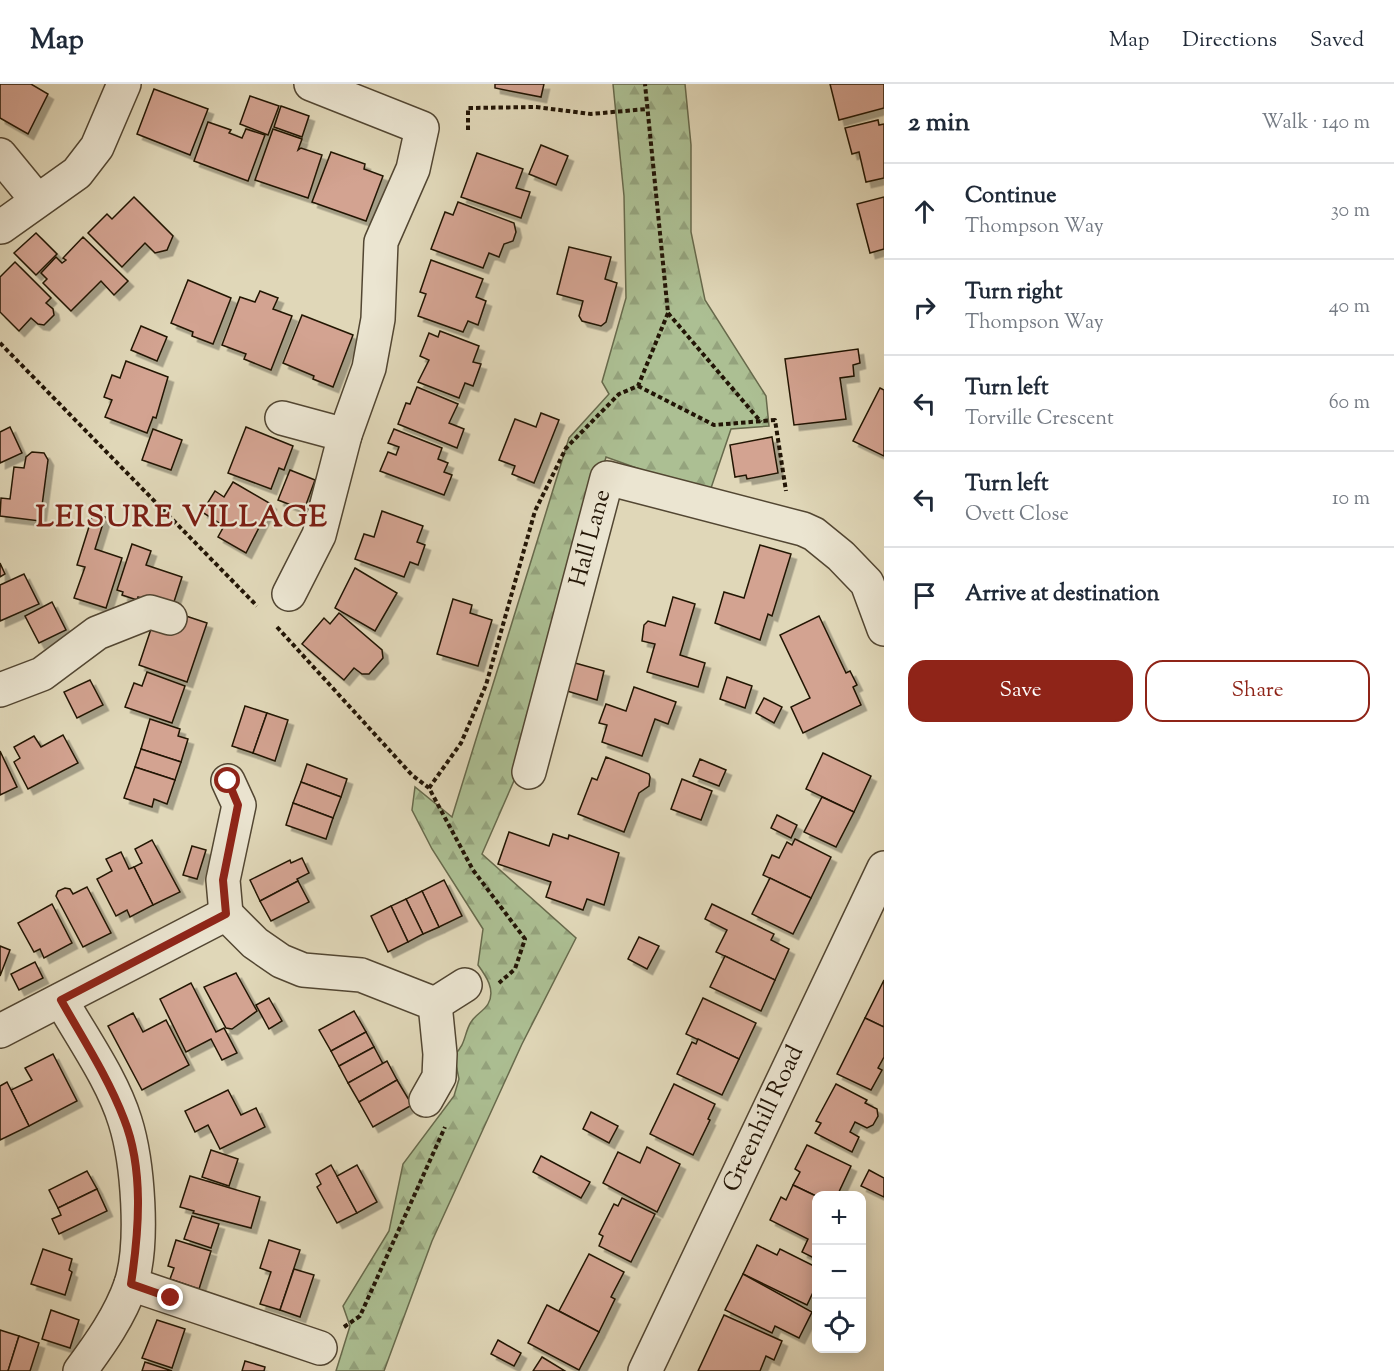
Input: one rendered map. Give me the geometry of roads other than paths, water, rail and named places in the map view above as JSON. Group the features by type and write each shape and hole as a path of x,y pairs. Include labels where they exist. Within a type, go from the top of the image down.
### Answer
{"street":[{"path":"1,227 77,173 97,147 124,84"},
{"path":"289,594 320,535 345,435 369,368 378,319 381,242 413,169 422,128 310,84"},
{"path":"1,156 37,200"},
{"path":"282,417 345,435"},
{"name":"Hall Lane","path":"529,772 607,478 814,534 841,556 875,577 884,629"},
{"path":"0,690 42,674 97,633 150,612 170,618"},
{"path":"228,781 238,805 223,880 226,914 255,943 281,962 303,970 361,975 435,1004"},
{"name":"Greenhill Road","path":"645,1371 884,868"},
{"path":"0,1031 226,914"},
{"path":"435,1004 465,985"},
{"path":"61,1000 108,1082 125,1121 136,1171 137,1247 131,1284 112,1323 80,1371"},
{"path":"426,1100 439,1077 440,1054 435,1004"},
{"path":"131,1284 320,1348"}],"district":[{"name":"LEISURE VILLAGE","path":"182,518"}]}
